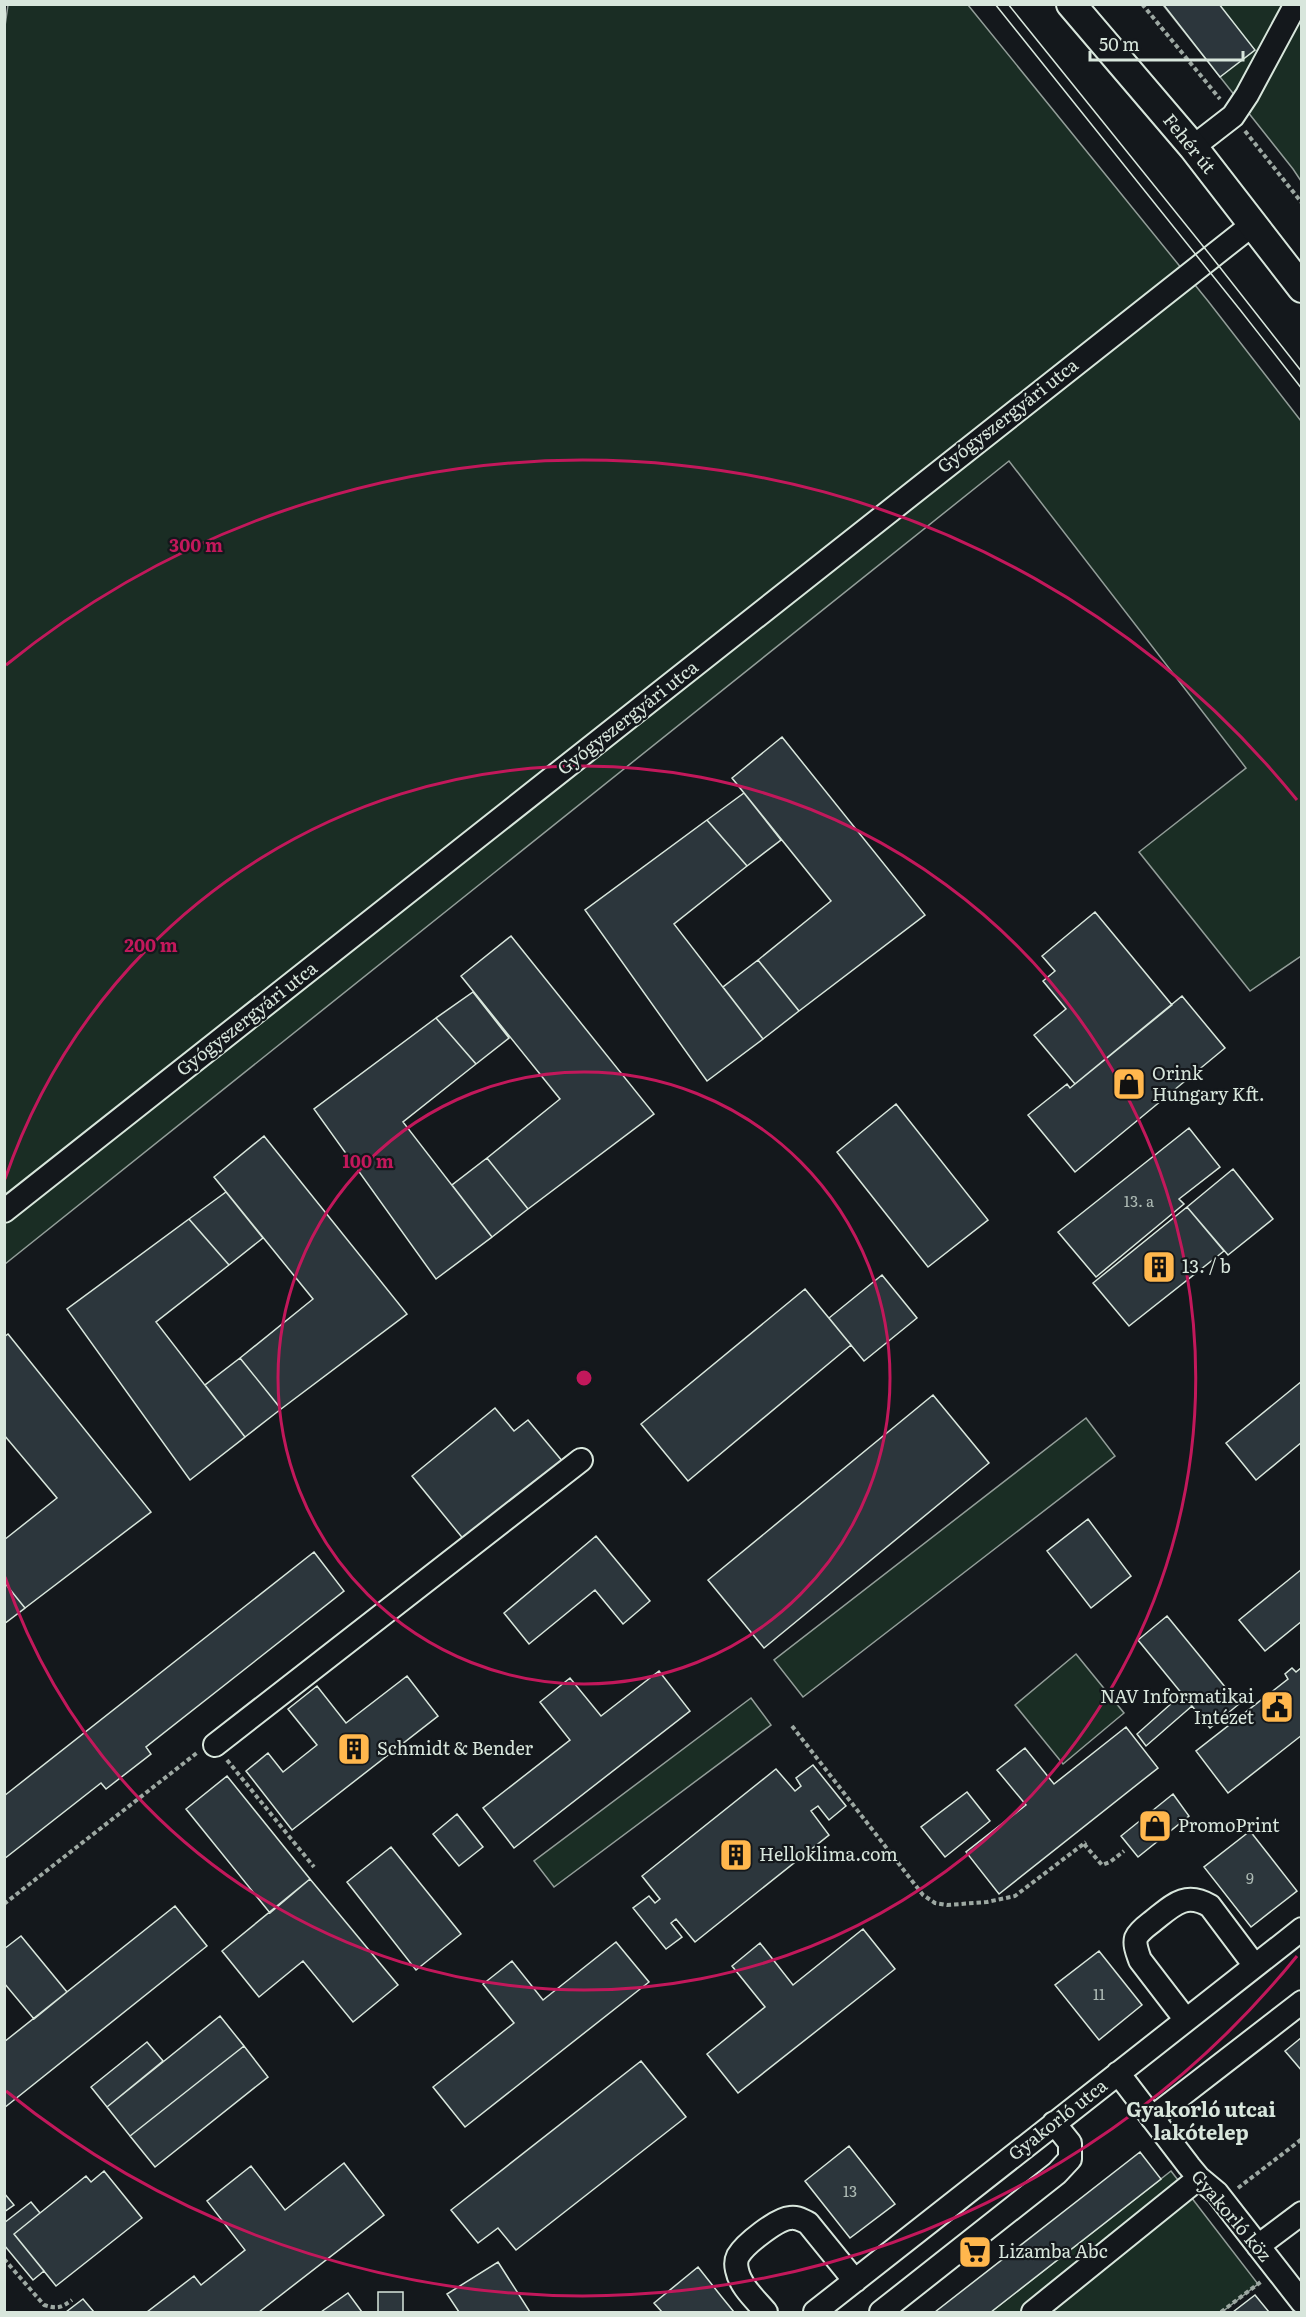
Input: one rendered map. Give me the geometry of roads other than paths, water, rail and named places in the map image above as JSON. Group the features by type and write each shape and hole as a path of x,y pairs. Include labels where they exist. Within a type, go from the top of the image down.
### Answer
{"main road":[{"name":"Fehér út","path":"1071,4 1193,147 1302,288"}],"street":[{"path":"1193,147 1233,116 1247,95 1296,4"},
{"name":"Gyógyszergyári utca","path":"4,1211 1252,225"},
{"path":"215,1745 581,1460"},
{"path":"1186,2020 1140,1960 1136,1949 1136,1937 1176,1902 1199,1900 1210,1906 1256,1966"},
{"name":"Gyakorló utca","path":"815,2313 1302,1929"},
{"path":"1152,2118 1302,2002"},
{"name":"Gyakorló köz","path":"1118,2073 1198,2178 1217,2193 1302,2302"},
{"path":"881,2313 1057,2173 1070,2159 1070,2143 1054,2123"},
{"path":"1033,2313 1198,2178"},
{"path":"1258,2246 1302,2213"},
{"path":"766,2313 741,2282 736,2269 737,2258 746,2247 778,2222 789,2218 800,2218 808,2223 855,2281"}],"tram line":[{"path":"995,4 1302,389"},
{"path":"1008,4 1302,372"}],"place":[{"name":"Orink Hungary Kft.","path":"1129,1084"},
{"name":"13. / b","path":"1159,1267"},
{"name":"NAV Informatikai Intézet","path":"1277,1707"},
{"name":"Schmidt & Bender","path":"354,1749"},
{"name":"PromoPrint","path":"1155,1826"},
{"name":"Helloklima.com","path":"736,1855"},
{"name":"Lizamba Abc","path":"975,2252"}],"district":[{"name":"Gyakorló utcai lakótelep","path":"1201,2122"}]}
